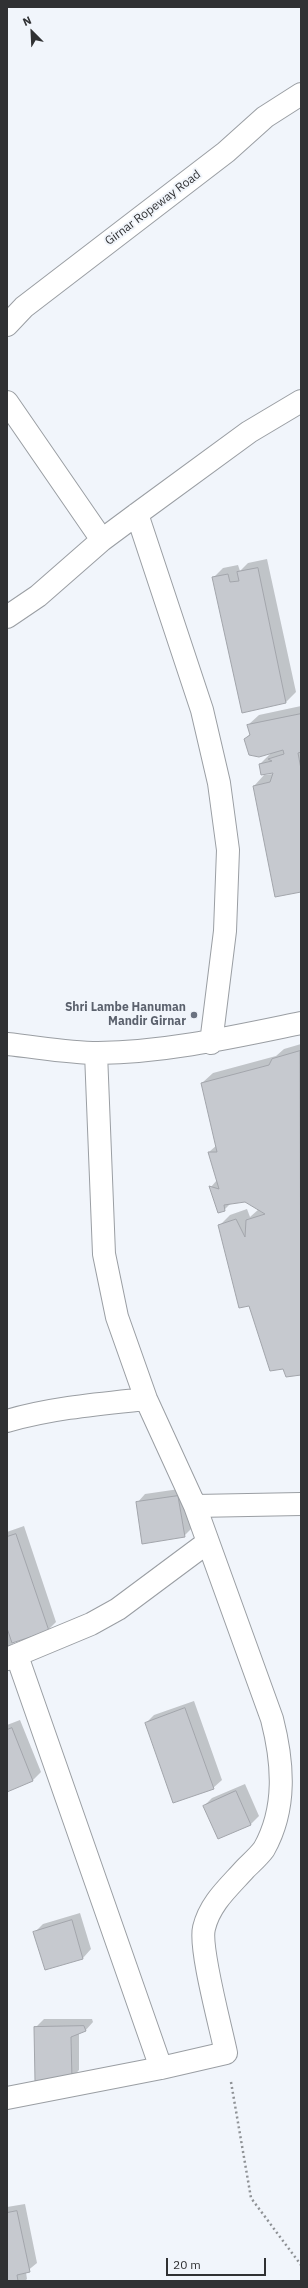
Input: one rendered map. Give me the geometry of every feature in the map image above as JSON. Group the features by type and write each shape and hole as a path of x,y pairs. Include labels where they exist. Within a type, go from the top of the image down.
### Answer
{"street":[{"name":"Girnar Ropeway Road","path":"7,325 24,307 226,152 265,117 301,94"},
{"path":"7,618 38,596 102,540 137,514 249,432 301,401"},
{"path":"7,402 102,540"},
{"path":"137,514 202,710 219,783 228,850 225,931 211,1043"},
{"path":"7,1044 96,1053 167,1049 211,1043 301,1023"},
{"path":"7,2098 160,2068 226,2053 205,1953 204,1929 219,1896 263,1849 277,1814 282,1780 279,1749 272,1719 195,1506 146,1399 117,1317 104,1254 96,1053"},
{"path":"7,1421 29,1415 78,1407 146,1399"},
{"path":"195,1506 301,1504"},
{"path":"160,2068 12,1658 91,1624 118,1608 208,1542"}],"path":[{"path":"226,2053 251,2198 301,2265"}],"building":[{"path":"258,568 286,703 242,713 212,577 228,574 230,582 239,581 237,572"},
{"path":"301,714 301,752 298,753 301,769 301,892 275,897 253,786 270,782 273,773 261,775 259,764 272,761 268,759 284,754 283,750 259,757 249,755 244,739 250,735 247,725"},
{"path":"300,1051 301,1375 286,1377 283,1369 270,1371 249,1306 239,1308 218,1225 236,1219 245,1237 246,1220 265,1214 245,1202 224,1205 225,1211 218,1213 209,1186 219,1189 208,1152 217,1152 201,1083 269,1065 272,1059"},
{"path":"178,1496 185,1537 142,1544 136,1502"},
{"path":"16,1534 49,1631 12,1643 7,1628 7,1537"},
{"path":"185,1708 214,1789 173,1803 145,1723"},
{"path":"12,1728 33,1781 7,1792 7,1730"},
{"path":"236,1791 251,1825 218,1839 203,1806"},
{"path":"72,1920 83,1959 45,1970 33,1932"},
{"path":"84,2026 86,2031 71,2037 72,2080 35,2081 34,2027"},
{"path":"17,2211 30,2272 17,2275 18,2281 7,2281 7,2213"}],"place":[{"name":"Shri Lambe Hanuman Mandir Girnar","path":"194,1015"}]}
